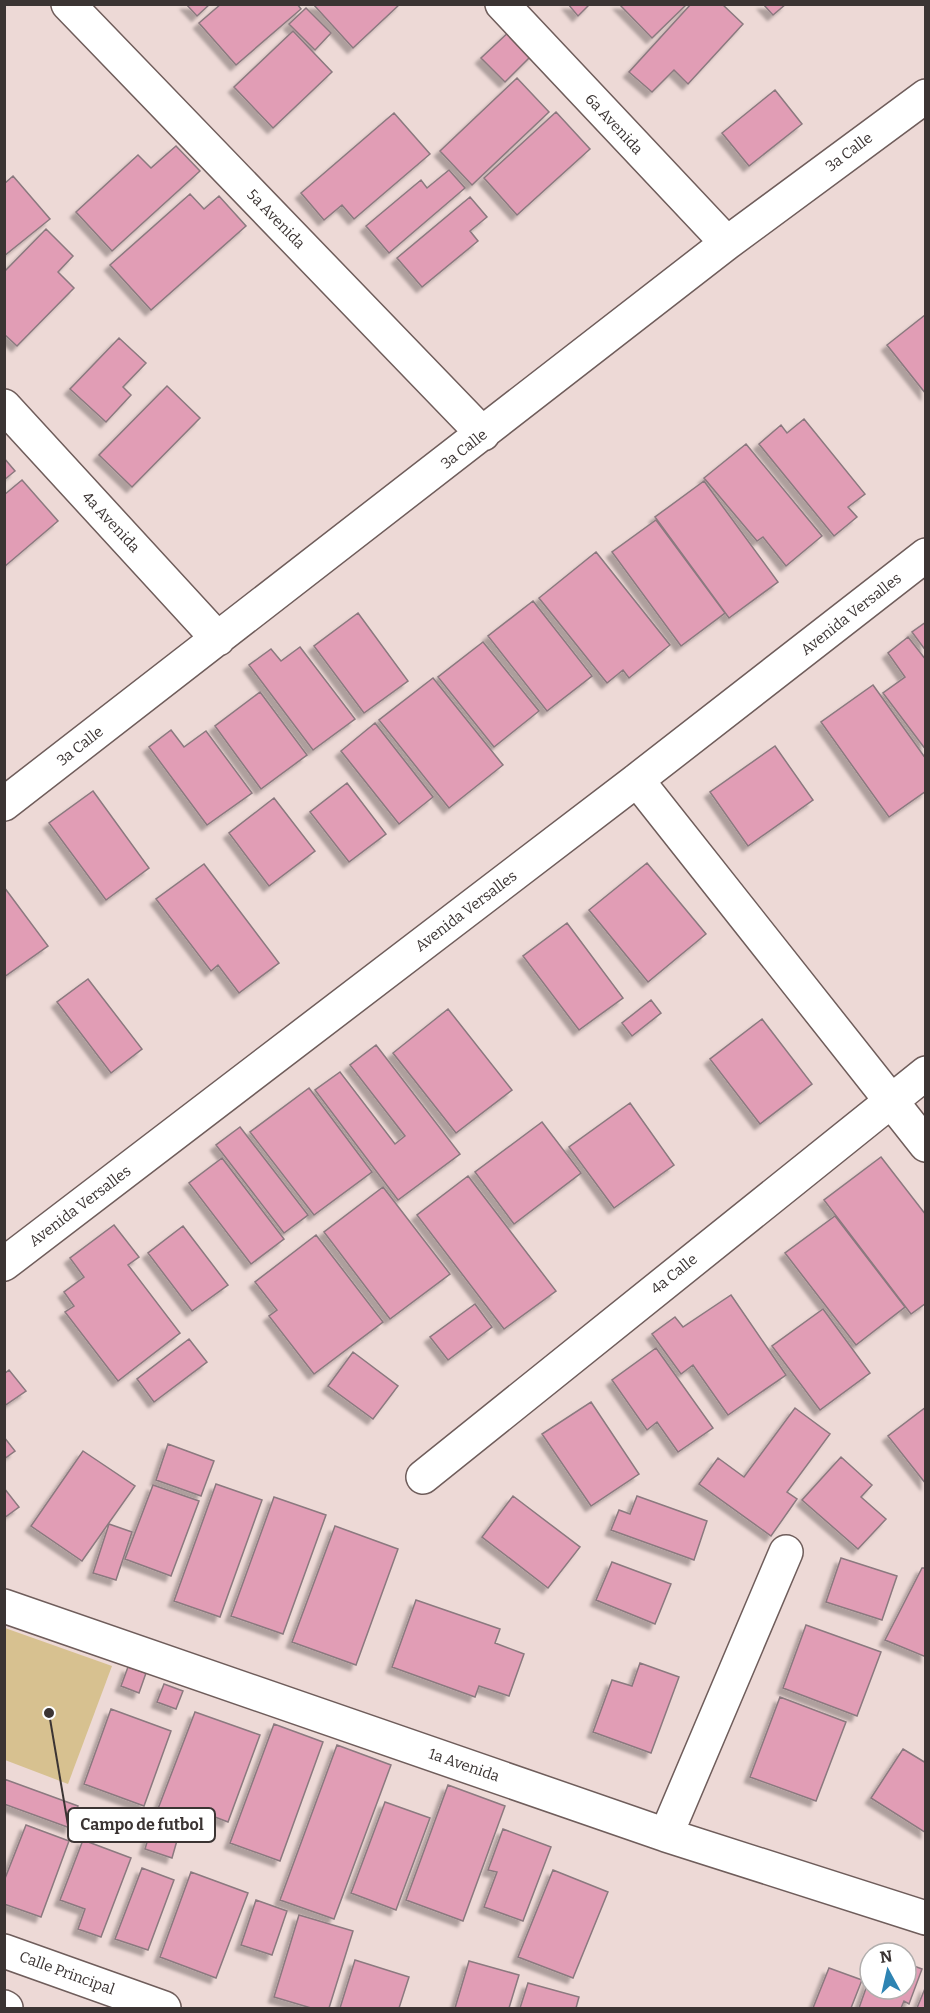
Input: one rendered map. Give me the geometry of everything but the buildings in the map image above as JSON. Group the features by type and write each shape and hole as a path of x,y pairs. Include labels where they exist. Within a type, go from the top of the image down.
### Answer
{"street":[{"name":"5a Avenida","path":"68,4 483,434"},
{"name":"6a Avenida","path":"502,4 727,243"},
{"name":"3a Calle","path":"4,804 727,243 926,96"},
{"name":"4a Avenida","path":"4,406 218,639"},
{"name":"Avenida Versalles","path":"4,1264 637,780 926,555"},
{"path":"637,780 926,1145"},
{"name":"4a Calle","path":"423,1477 890,1099 926,1073"},
{"path":"666,1835 786,1552"},
{"name":"1a Avenida","path":"4,1606 666,1835 926,1918"},
{"name":"Calle Principal","path":"4,1951 164,2008"}],"shaded area":[{"path":"5,1628 112,1666 68,1784 5,1760"}],"place":[{"name":"Campo de futbol","path":"49,1713"}]}
